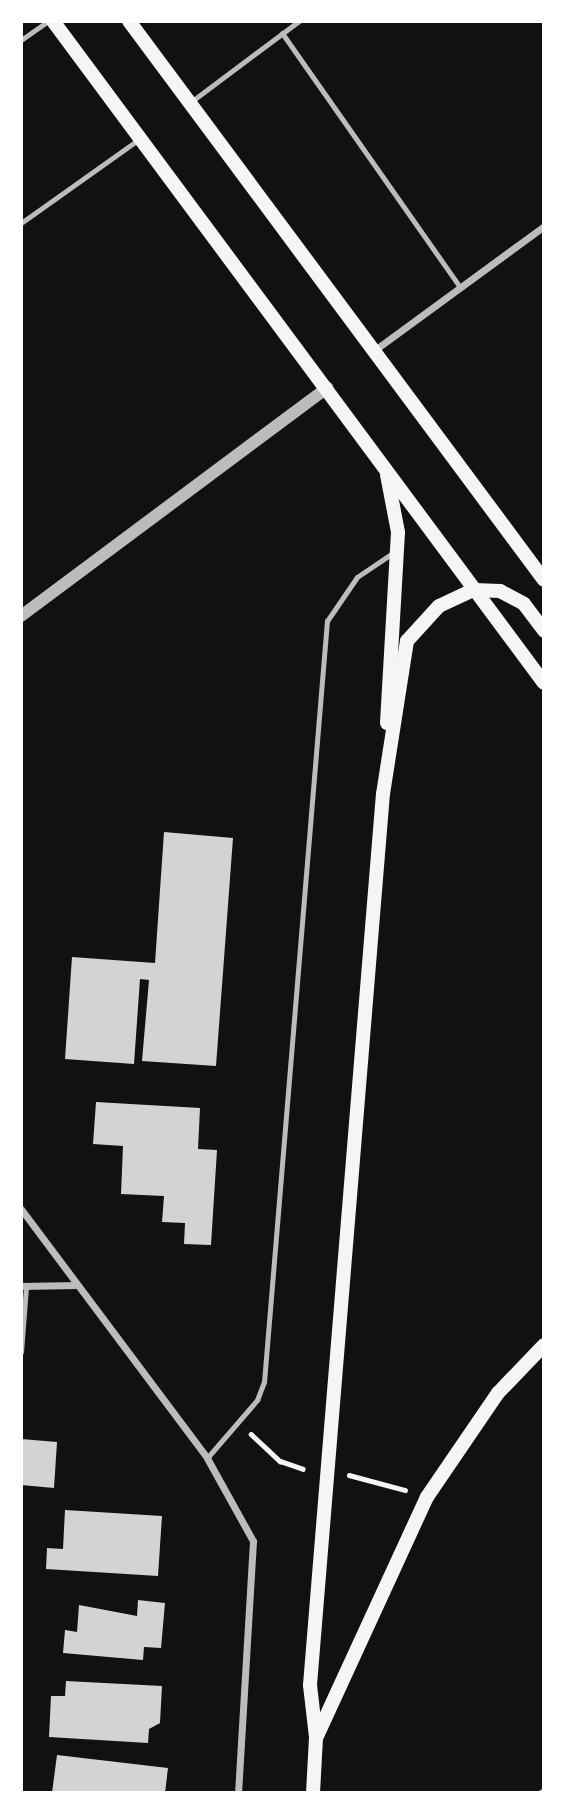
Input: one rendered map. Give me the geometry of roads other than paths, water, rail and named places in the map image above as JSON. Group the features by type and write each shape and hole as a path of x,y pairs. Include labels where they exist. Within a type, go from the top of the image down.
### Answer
{"main road":[{"path":"51,21 141,137 544,683"},
{"path":"129,21 372,352 544,580"},
{"path":"313,1793 316,1737 310,1685 383,794 397,551 384,464"},
{"path":"383,794 407,641 439,606 474,590 500,592 524,604 544,631"},
{"path":"316,1737 427,1497 498,1394 544,1345"}],"street":[{"path":"372,352 544,226"},
{"path":"21,616 327,388"},
{"path":"21,1209 207,1458 253,1541 238,1793"},
{"path":"24,1287 77,1285"}],"lane":[{"path":"21,40 51,21"},
{"path":"188,104 299,21"},
{"path":"282,33 460,287"},
{"path":"21,223 141,137"},
{"path":"207,1458 257,1400 264,1382 327,621 357,577 397,551"},
{"path":"21,1352 24,1287"}]}
